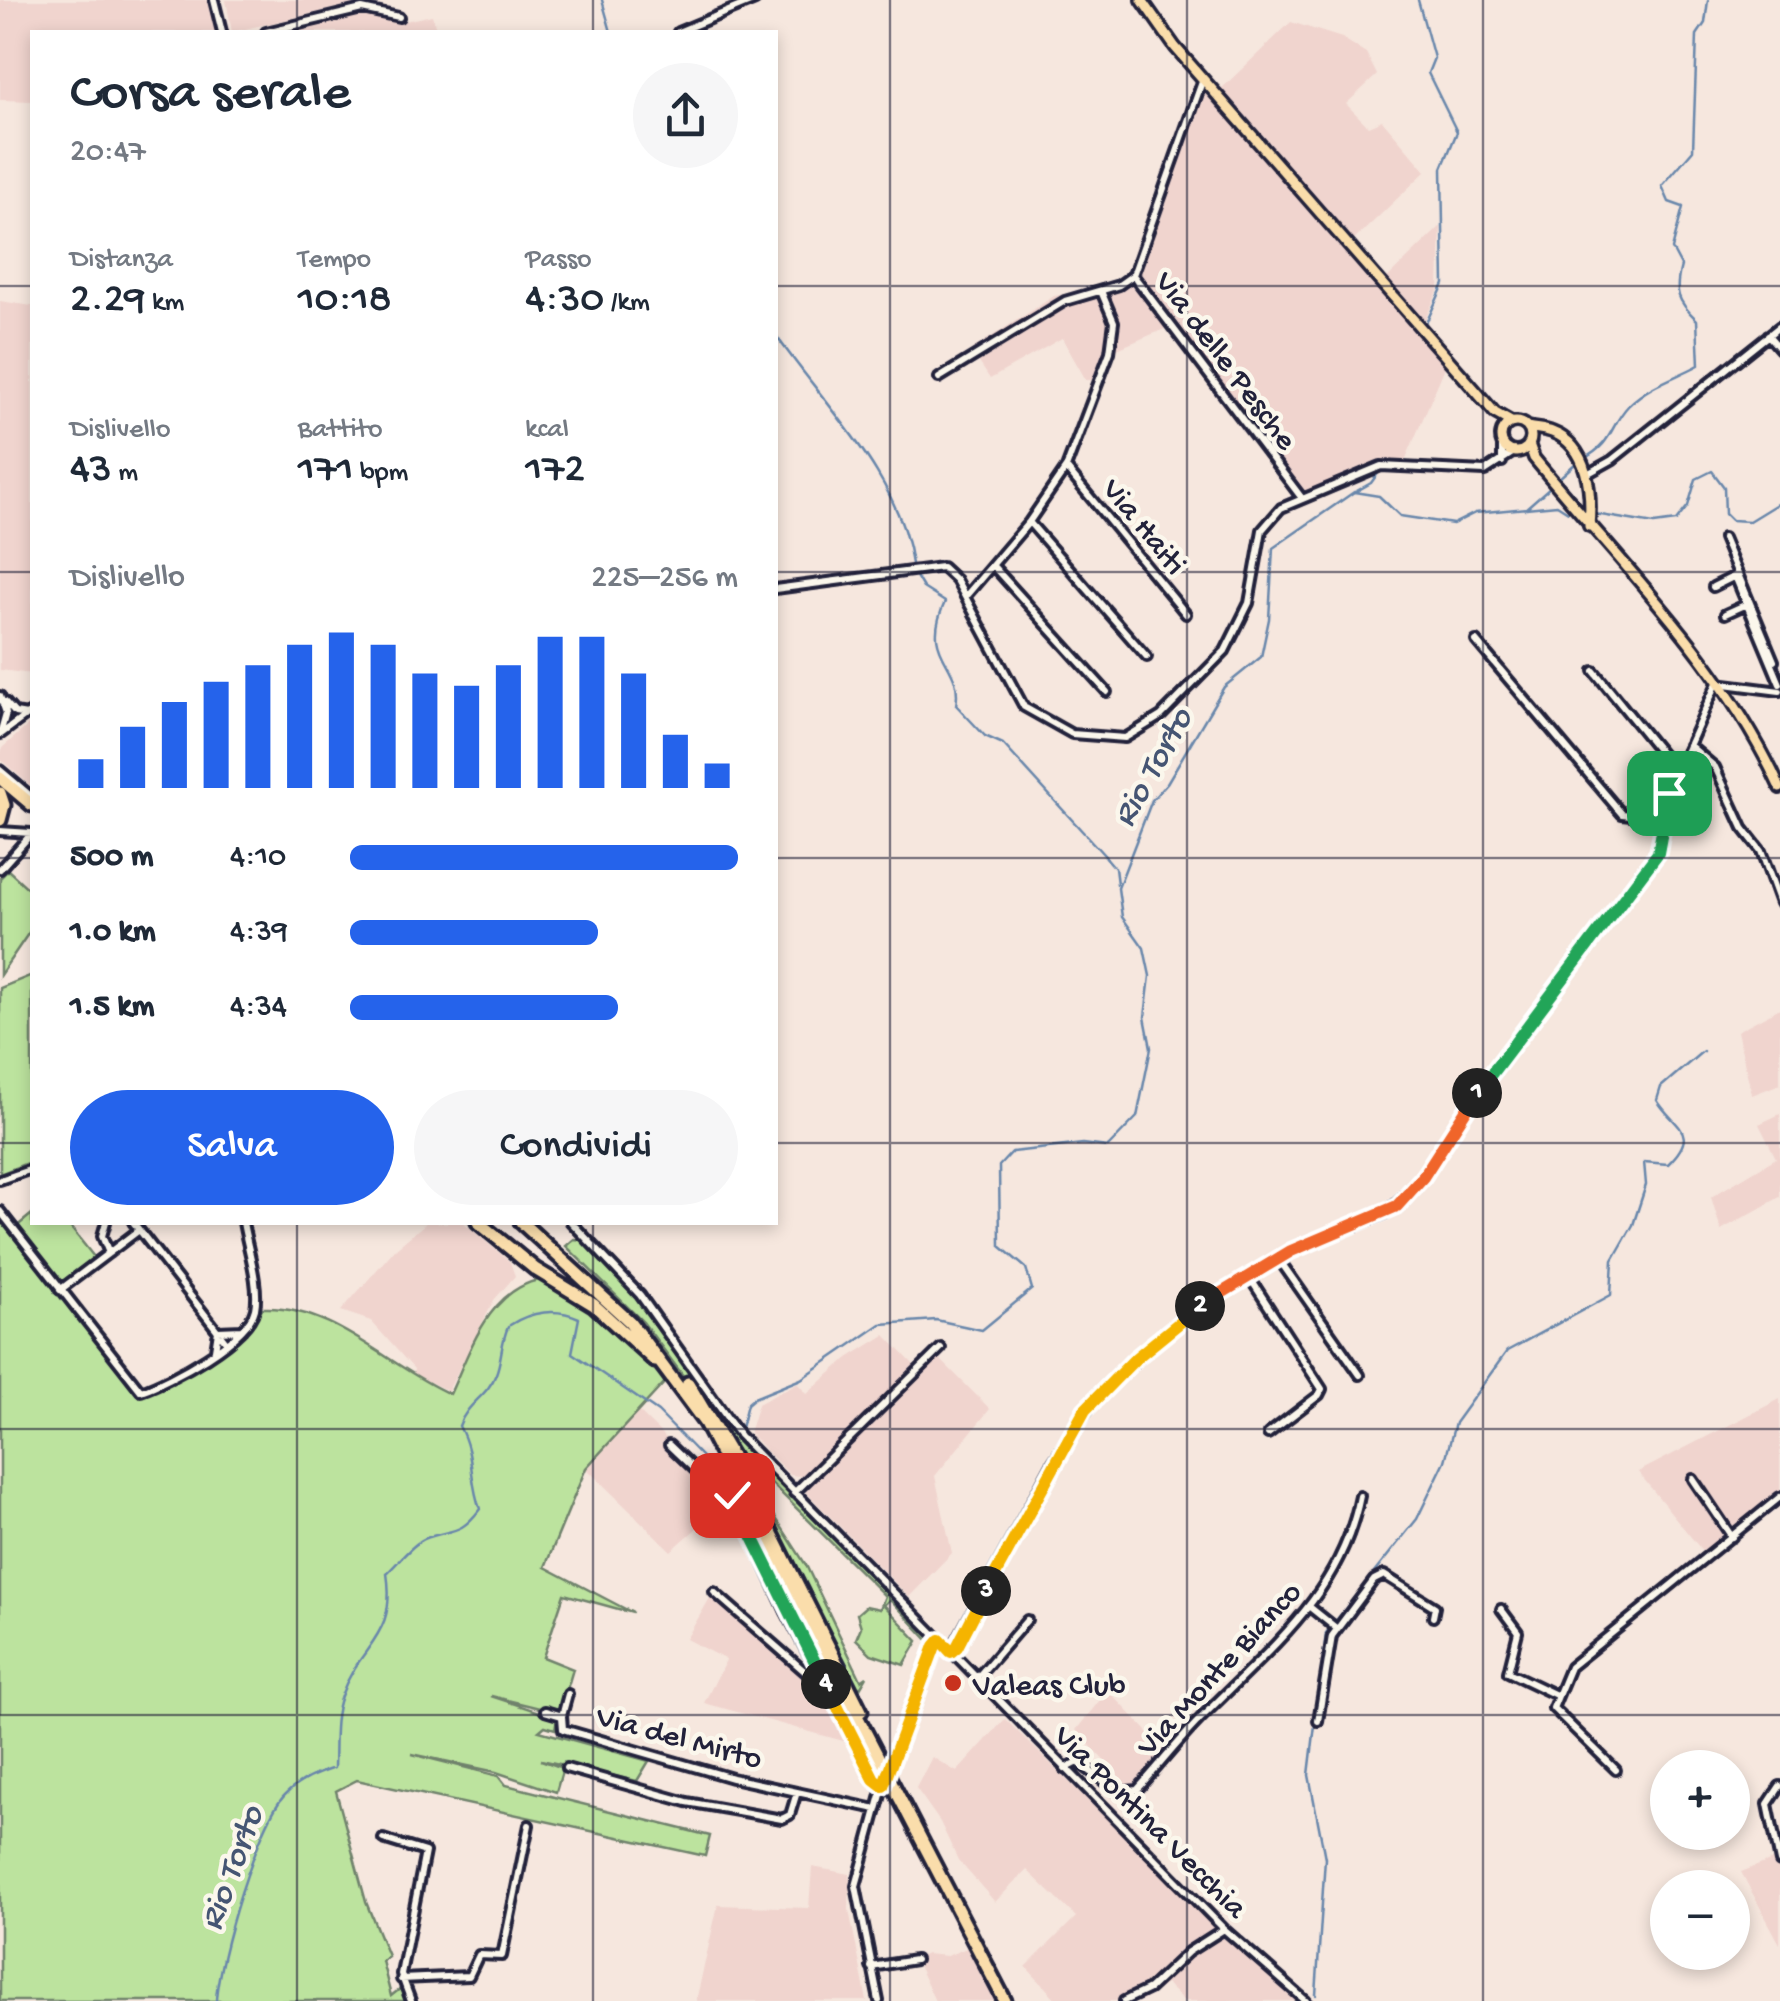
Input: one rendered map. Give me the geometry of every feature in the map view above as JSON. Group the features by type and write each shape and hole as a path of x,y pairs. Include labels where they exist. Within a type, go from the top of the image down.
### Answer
{"highway":[{"path":"2,781 30,801"},
{"path":"2,781 30,812"},
{"path":"0,820 4,805 2,781"},
{"path":"482,1225 534,1269 598,1308 680,1384"},
{"path":"524,1225 550,1242"},
{"path":"535,1225 681,1372 1009,2001"},
{"path":"632,1319 719,1441"}],"main road":[{"path":"1142,0 1204,78 1495,413 1530,436 1534,458 1589,526 1672,614 1780,788"},
{"path":"1495,413 1502,444 1534,458"},
{"path":"1501,431 1511,422"},
{"path":"1516,452 1530,436 1543,430 1558,435 1587,474 1589,526"}],"street":[{"path":"214,0 222,30"},
{"path":"683,30 755,0"},
{"path":"274,30 362,9 399,17"},
{"name":"Via delle Pesche","path":"1204,78 1133,275 1300,497"},
{"path":"939,378 1065,300 1101,291 1133,275"},
{"path":"965,597 1030,522 1066,468 1110,352 1114,322 1101,291"},
{"path":"1587,474 1617,456 1780,326"},
{"path":"1768,335 1780,349"},
{"path":"1502,444 1502,463"},
{"path":"778,589 935,565 951,574 1024,707 1072,734 1104,739 1129,736 1161,716 1225,651 1248,603 1262,530 1276,511 1300,497 1384,466 1483,472 1516,452"},
{"name":"Via Haiti","path":"1066,468 1186,614"},
{"path":"1030,522 1147,657"},
{"path":"1723,538 1775,656 1774,664"},
{"path":"994,567 1107,692"},
{"path":"951,1652 1089,1406 1177,1323 1248,1275 1278,1258 1378,1217 1414,1189 1473,1098 1658,853 1670,788 1717,683 1780,687 1774,664 1734,576 1713,586"},
{"path":"1724,614 1747,604"},
{"path":"1476,640 1620,813 1629,815 1638,809 1646,776 1668,762 1682,759"},
{"path":"1594,672 1668,762"},
{"path":"2,699 15,713 30,713"},
{"path":"0,734 6,717 2,699"},
{"path":"0,734 30,713"},
{"path":"1689,745 1715,767 1743,828 1760,849 1780,902"},
{"path":"0,832 30,833"},
{"path":"0,869 30,835"},
{"path":"0,1180 30,1170"},
{"path":"0,1211 139,1390 215,1351 243,1330 256,1301 243,1225"},
{"path":"105,1225 102,1236 108,1253"},
{"path":"136,1225 227,1344"},
{"name":"Via Pontina Vecchia","path":"574,1225 640,1296 723,1417 794,1493 1224,1929 1306,2001"},
{"path":"60,1290 139,1230"},
{"path":"1278,1258 1360,1375"},
{"path":"1248,1275 1322,1389 1268,1434"},
{"path":"218,1331 243,1330"},
{"path":"215,1351 218,1331"},
{"path":"794,1493 941,1348"},
{"path":"669,1445 696,1470 714,1472 728,1484 786,1612 874,1779 884,1785"},
{"path":"1694,1479 1732,1536"},
{"name":"Via Monte Bianco","path":"1065,1769 1078,1762 1118,1792 1136,1791 1170,1748 1310,1608 1350,1540 1360,1496"},
{"path":"1616,1770 1555,1710 1556,1695 1576,1658 1780,1497"},
{"path":"1318,1720 1327,1653 1336,1628 1372,1581 1384,1575 1435,1607 1433,1617"},
{"path":"714,1592 831,1694"},
{"path":"1310,1608 1336,1628"},
{"path":"1501,1608 1518,1632 1508,1672 1556,1695"},
{"path":"976,1678 1026,1620"},
{"path":"879,2001 856,1886 884,1785 940,1640"},
{"path":"544,1711 562,1716 568,1694"},
{"name":"Via del Mirto","path":"562,1716 563,1729 797,1792 876,1809"},
{"name":"Via del Mirto","path":"566,1768 691,1803 782,1819 790,1815 797,1792"},
{"path":"1780,1786 1768,1807 1780,1862"},
{"path":"401,1979 469,1976 478,1955 502,1956 529,1825"},
{"path":"383,1839 425,1852 401,1979 411,2001"},
{"path":"1124,2001 1146,1991 1188,1952 1224,1929"},
{"path":"871,1967 915,1960"}],"shaded area":[{"path":"0,0 209,0 217,30 30,30 30,101 0,100"},
{"path":"226,0 372,0 241,30 232,30"},
{"path":"367,13 401,22 432,15 436,30 291,30"},
{"path":"1291,22 1342,38 1366,53 1377,75 1346,104 1368,126 1382,120 1426,171 1351,243 1220,90"},
{"path":"1200,78 1381,284 1441,226 1439,289 1418,335 1445,367 1404,463 1376,465 1300,493 1174,325 1110,352 1100,380 1086,380 1062,338 990,379 971,350 1054,296 1091,290 1129,274"},
{"path":"0,301 30,306 30,674 0,670"},
{"path":"30,724 30,785 0,759 2,748"},
{"path":"1780,1008 1780,1084 1752,1095 1737,1031"},
{"path":"1780,1114 1780,1197 1721,1230 1711,1197 1776,1158 1759,1124"},
{"path":"424,1225 466,1225 510,1262 515,1276 494,1300 448,1391 413,1374 414,1369 371,1321 341,1311 395,1249"},
{"path":"885,1335 915,1366 802,1481 801,1476 790,1475 749,1433 758,1404 797,1383 807,1394 848,1358"},
{"path":"937,1356 990,1409 935,1476 952,1553 909,1597 804,1490"},
{"path":"1780,1399 1780,1493 1704,1553 1638,1472"},
{"path":"637,1410 671,1443 689,1472 717,1477 731,1498 671,1551 586,1468"},
{"path":"710,1598 723,1603 826,1692 847,1742 704,1703 726,1660 686,1639"},
{"path":"1108,1690 1167,1752 1130,1789 1076,1730"},
{"path":"1005,1719 1224,1934 1302,2001 1184,2001 1166,1984 1142,2001 1058,2001 1026,1967 1076,1917 1027,1870 995,1902 958,1860 940,1822 916,1788 932,1757 957,1772"},
{"path":"1775,1859 1780,1871 1780,1944 1750,1889 1750,1870 1746,1870"},
{"path":"812,1867 850,1874 849,1910 867,2001 696,2001 718,1905 809,1908"},
{"path":"969,1947 998,2001 935,2001 915,1959 926,1954 947,1956"}],"green space":[{"path":"8,870 30,890 30,931 0,975 0,878"},
{"path":"30,976 30,1162 0,1174 0,988"},
{"path":"0,1213 140,1396 224,1348 263,1308 313,1316 337,1327 450,1394 484,1324 508,1295 524,1285 543,1279 599,1313 666,1381 586,1468 545,1567 633,1613 564,1594 543,1657 573,1669 560,1713 491,1696 557,1718 555,1729 545,1726 539,1731 649,1761 637,1781 541,1760 563,1768 556,1792 496,1772 412,1754 499,1776 506,1785 710,1836 705,1856 357,1780 336,1791 366,1902 388,1956 382,1961 391,1996 401,1988 406,2001 0,2001"},
{"path":"30,1216 30,1225 69,1225 94,1257 59,1284 15,1228"},
{"path":"574,1239 584,1240 651,1315 728,1429 931,1638 927,1658 929,1641 890,1599 884,1605 918,1641 904,1665 871,1654 856,1639 861,1627 857,1614 866,1606 880,1609 885,1596 770,1482 763,1481 759,1492 806,1565 861,1680 867,1676 857,1693 710,1412 643,1322 566,1246"}],"waterway":[{"path":"602,0 610,30"},
{"path":"1418,0 1434,58 1428,73 1457,132 1442,168 1444,284 1427,321"},
{"path":"1583,459 1600,447 1637,398 1699,365 1697,320 1679,296 1681,266 1672,249 1683,207 1669,202 1662,186 1693,150 1697,35 1705,23 1708,0"},
{"path":"778,338 876,471 905,532 912,564"},
{"path":"1558,479 1576,463"},
{"path":"1355,492 1371,483 1381,469"},
{"name":"Rio Torto","path":"1595,514 1654,524 1676,521 1688,506 1696,479 1712,471 1724,487 1725,514 1731,520 1749,521 1780,502"},
{"path":"1525,509 1550,487"},
{"name":"Rio Torto","path":"740,1432 747,1404 754,1398 801,1379 881,1324 936,1320 982,1330 1032,1289 1026,1268 1000,1246 999,1166 1012,1152 1083,1144 1108,1147 1137,1117 1151,1048 1145,1017 1150,976 1144,948 1122,917 1118,888 1152,800 1167,783 1224,687 1261,657 1269,619 1273,548 1354,492 1379,496 1400,516 1453,524 1475,513 1557,505 1568,512"},
{"path":"914,573 923,588 945,602 937,636 954,678 956,705 985,736 1003,744 1104,855 1115,868 1117,884"},
{"path":"1316,1995 1325,1858 1309,1775 1326,1633 1417,1519 1445,1461 1455,1423 1507,1351 1611,1295 1613,1260 1633,1225 1646,1185 1644,1162 1668,1164 1683,1144 1681,1130 1657,1100 1661,1087 1703,1051"},
{"name":"Rio Torto","path":"510,1325 544,1312 579,1318 572,1353 658,1412 703,1458"},
{"name":"Rio Torto","path":"216,2001 241,1892 275,1808 297,1785 334,1768 338,1704 349,1678 382,1627 389,1595 387,1573 419,1542 460,1528 480,1509 459,1426 492,1382 508,1327"}],"place":[{"name":"Valeas Club","path":"953,1683"}],"route":[{"path":"732,1495 786,1612 874,1779 883,1786 935,1646 940,1640 951,1652 957,1647 1053,1462 1089,1406 1164,1334 1248,1275 1291,1251 1378,1217 1404,1200 1480,1090 1654,858 1663,840 1669,793"}]}
